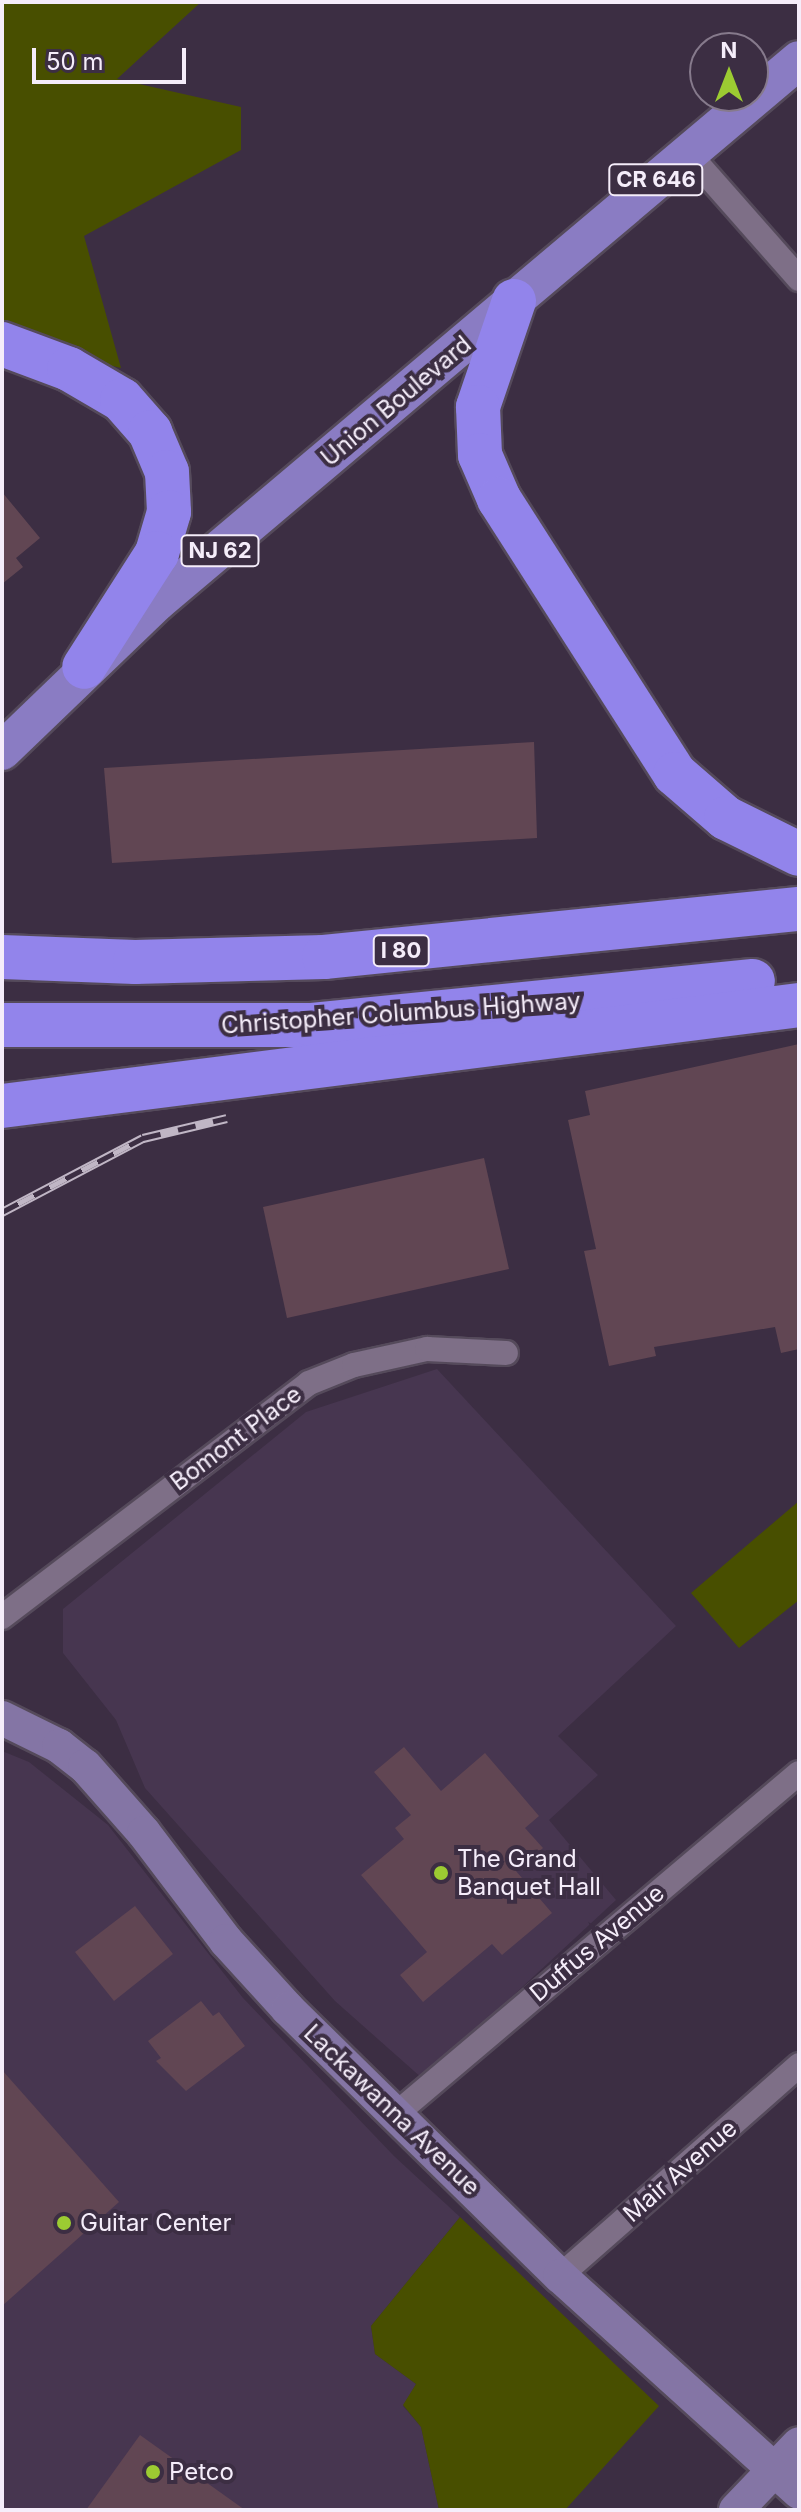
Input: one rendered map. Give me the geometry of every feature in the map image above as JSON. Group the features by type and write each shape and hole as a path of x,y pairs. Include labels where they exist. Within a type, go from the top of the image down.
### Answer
{"highway":[{"path":"514,301 478,407 480,455 499,499 675,774 726,818 799,854"},
{"path":"2,344 69,369 122,400 150,432 167,472 169,512 157,553 84,667"},
{"name":"I 80","path":"2,957 135,962 324,957 799,909"},
{"name":"Christopher Columbus Highway","path":"2,1025 312,1025 799,976"},
{"path":"2,1106 799,1005"}],"main road":[{"name":"Union Boulevard","path":"2,751 84,667 799,60"}],"street":[{"path":"688,153 799,279"},
{"name":"Bomont Place","path":"2,1617 309,1383 354,1365 427,1349 506,1353"},
{"name":"Lackawanna Avenue","path":"2,1718 59,1746 85,1766 144,1833 226,1941 396,2114 560,2276 799,2492"},
{"name":"Duffus Avenue","path":"396,2114 799,1773"},
{"name":"Mair Avenue","path":"560,2276 799,2065"},
{"path":"736,2510 799,2444"}],"shaded area":[{"path":"437,1369 676,1626 558,1736 598,1775 549,1820 616,1900 423,2079 335,2001 145,1788 116,1720 63,1653 63,1609 306,1412"},
{"path":"2,1751 29,1762 108,1825 243,1998 394,2156 460,2217 371,2326 375,2354 416,2384 403,2406 421,2427 439,2510 2,2510"}],"green space":[{"path":"2,2 201,2 117,79 241,107 241,150 84,236 121,368 2,339"},
{"path":"799,1501 799,1600 739,1648 691,1593"},
{"path":"460,2217 659,2406 565,2510 439,2510 421,2427 403,2405 416,2384 375,2354 371,2326"}],"building":[{"path":"2,492 40,538 16,558 23,567 2,584"},
{"path":"534,742 537,838 112,863 104,768"},
{"path":"799,1044 799,1349 781,1353 775,1327 654,1347 656,1356 609,1366 584,1251 596,1249 568,1120 590,1115 585,1091"},
{"path":"484,1158 509,1269 287,1318 263,1207"},
{"name":"The Grand Banquet Hall","path":"404,1747 441,1791 485,1753 539,1816 525,1828 543,1848 516,1871 552,1913 502,1955 492,1944 423,2002 400,1975 427,1952 361,1875 404,1839 395,1828 411,1815 374,1772"},
{"path":"135,1906 173,1954 114,2001 75,1952"},
{"path":"201,2001 213,2016 219,2012 245,2046 186,2091 156,2061 161,2058 148,2041"},
{"path":"2,2070 119,2202 2,2306"},
{"name":"Petco","path":"140,2435 245,2510 86,2510"}],"railway":[{"path":"2,1212 143,1138 227,1118"}],"place":[{"name":"The Grand Banquet Hall","path":"441,1873"},
{"name":"Guitar Center","path":"64,2223"},
{"name":"Petco","path":"153,2472"}]}
